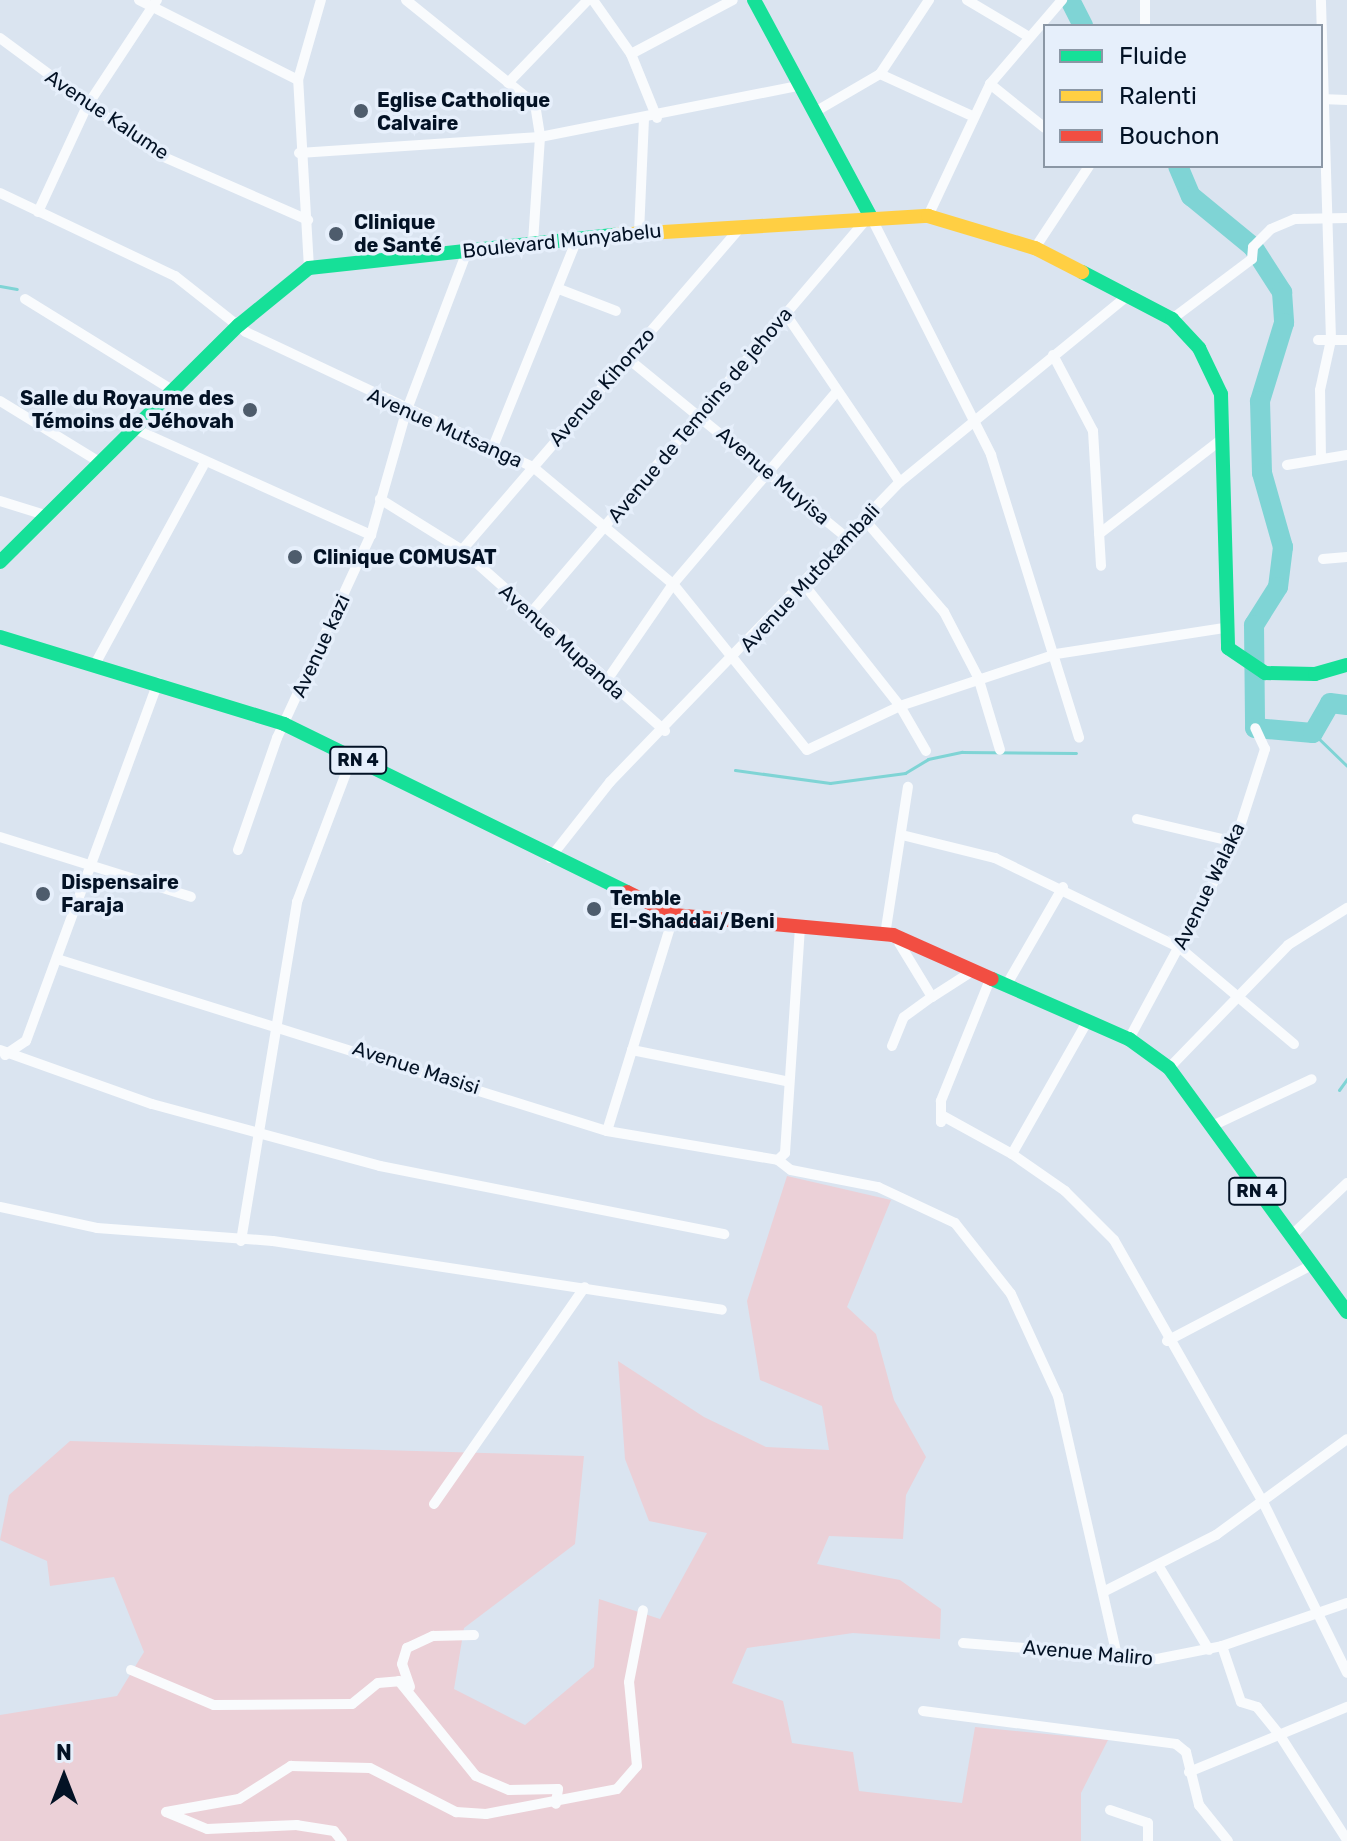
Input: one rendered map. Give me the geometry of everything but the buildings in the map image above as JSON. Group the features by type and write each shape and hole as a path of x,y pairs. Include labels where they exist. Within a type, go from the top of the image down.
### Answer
{"main road":[{"path":"754,0 797,86 870,215"},
{"name":"Boulevard Munyabelu","path":"309,268 578,237 870,215 928,216 1035,248 1130,294 1172,319"},
{"path":"0,562 239,325 309,268"},
{"path":"1172,319 1213,371 1222,439 1224,628 1228,648 1248,668 1265,673 1315,674 1347,665"},
{"name":"RN 4","path":"0,637 94,666 158,681 284,724 549,859 674,915 889,935 976,969 1129,1039 1169,1068 1310,1266 1347,1312"}],"street":[{"path":"139,0 155,4 298,80"},
{"path":"309,268 308,220 299,153 298,80 321,0"},
{"path":"406,0 535,104 540,137 533,243"},
{"path":"508,83 590,0 631,54 657,118"},
{"path":"631,54 733,0"},
{"path":"813,113 880,74 929,0"},
{"path":"967,0 1026,35"},
{"path":"928,216 972,116 990,84 1026,35 1062,0"},
{"path":"1145,0 1145,24"},
{"path":"1321,0 1321,24"},
{"path":"38,212 87,106 155,4"},
{"name":"Avenue Kalume","path":"0,38 87,106 157,154 308,220"},
{"path":"880,74 972,116"},
{"path":"990,84 1043,126"},
{"path":"299,153 540,137 657,118 797,86"},
{"path":"1323,99 1347,100"},
{"path":"639,233 644,119"},
{"path":"1321,459 1320,390 1331,340 1323,139"},
{"path":"1035,248 1088,168"},
{"name":"Avenue Mutsanga","path":"0,193 175,276 239,325 406,412 493,447 533,467 673,584 737,655"},
{"path":"870,215 974,416 1056,654 1079,738"},
{"name":"Avenue de Temoins de jehova","path":"530,614 870,215"},
{"path":"1172,319 1252,259 1253,247 1271,229 1347,218"},
{"name":"Avenue Kihonzo","path":"462,550 626,357 744,225"},
{"path":"493,447 578,237"},
{"name":"Avenue kazi","path":"238,850 284,724 371,535 406,412 467,251"},
{"path":"559,289 616,311"},
{"name":"Avenue Mutokambali","path":"900,706 807,750 737,655 845,536 900,482 974,416 1130,294"},
{"path":"25,299 174,391"},
{"path":"785,313 900,482"},
{"path":"1318,340 1347,340"},
{"path":"1053,355 1090,423 1101,566"},
{"name":"Avenue Muyisa","path":"626,357 845,536"},
{"path":"605,683 673,584 770,474 837,391"},
{"path":"0,401 101,463"},
{"path":"135,429 203,466 371,535"},
{"path":"1099,534 1222,439"},
{"path":"1287,465 1347,455"},
{"path":"94,666 203,466"},
{"name":"Avenue Mupanda","path":"380,499 462,550 605,683 665,731"},
{"path":"0,501 45,515"},
{"path":"864,519 944,612 978,677 1000,750"},
{"path":"1323,559 1347,557"},
{"path":"802,582 900,706 926,751"},
{"path":"900,706 978,677 1056,654 1224,628"},
{"path":"549,859 610,782 665,731 737,655"},
{"path":"2,1054 26,1041 94,865 158,681"},
{"name":"Avenue Walaka","path":"1129,1039 1235,842 1265,749 1255,728"},
{"path":"241,1241 255,1133 297,902 352,757"},
{"path":"908,787 906,836 889,935 919,965 932,997"},
{"path":"1137,819 1235,842"},
{"path":"906,836 995,858 1063,887 1180,948 1241,992 1294,1044"},
{"path":"0,837 191,897"},
{"path":"1007,984 1063,887"},
{"path":"1169,1068 1288,945 1347,908"},
{"path":"607,1131 674,915"},
{"path":"778,1160 785,1153 786,1081 800,929"},
{"name":"Avenue Masisi","path":"57,959 607,1131 778,1160 791,1170 921,1201 976,1241 1011,1294 1058,1396 1117,1655"},
{"path":"892,1046 904,1017 976,969"},
{"path":"991,977 941,1101 941,1122 943,1116 1012,1154 1086,1209 1114,1240 1167,1341 1264,1504 1347,1673"},
{"path":"1012,1154 1087,1022"},
{"path":"632,1050 786,1081"},
{"path":"2,1054 255,1133 380,1166 724,1234"},
{"path":"1212,1126 1312,1079"},
{"path":"1289,1237 1347,1183"},
{"path":"0,1207 97,1228 241,1241 585,1287 722,1310"},
{"path":"1167,1341 1310,1266"},
{"path":"434,1504 585,1287"},
{"path":"1103,1592 1158,1565 1264,1504 1347,1439"},
{"path":"1158,1565 1209,1650"},
{"name":"Avenue Maliro","path":"963,1643 1157,1659 1209,1650 1347,1603"},
{"path":"342,1841 326,1828 207,1829 166,1812 239,1799 291,1766 370,1768 456,1812 556,1804 617,1789 637,1766 629,1682 643,1610"},
{"path":"474,1635 433,1636 407,1648 402,1664 410,1687 443,1743 476,1776 509,1790 558,1789 556,1804"},
{"path":"1222,1646 1241,1702 1257,1707 1279,1734 1347,1840"},
{"path":"131,1670 214,1705 352,1704 378,1683 410,1687"},
{"path":"1189,1772 1347,1707"},
{"path":"923,1711 1160,1738 1186,1752 1199,1805 1228,1841"},
{"path":"1110,1810 1148,1823 1148,1841"}],"shaded area":[{"path":"787,1176 891,1200 847,1307 876,1334 894,1400 926,1457 906,1495 903,1539 829,1536 817,1564 900,1580 941,1609 940,1639 853,1633 747,1648 732,1683 783,1701 792,1743 853,1752 859,1791 962,1803 975,1727 1108,1740 1081,1793 1081,1841 0,1841 0,1715 117,1696 144,1652 114,1577 50,1586 47,1561 0,1540 9,1495 70,1441 584,1456 575,1544 464,1628 454,1689 525,1725 594,1667 599,1599 660,1619 707,1533 649,1521 625,1459 618,1361 704,1417 766,1447 829,1450 822,1406 760,1380 747,1301"}],"waterway":[{"path":"1070,0 1082,24"},
{"path":"1179,168 1191,196 1253,247 1282,292 1284,323 1260,401 1262,473 1283,547 1278,587 1254,625 1255,728 1313,733 1330,703 1347,705"},
{"path":"0,286 17,289"},
{"path":"1313,733 1347,766"},
{"path":"735,770 830,783 905,773 928,759 962,752 1076,753"},
{"path":"1339,1090 1347,1079"}],"traffic: fast":[{"path":"754,0 870,215"},
{"path":"0,562 239,325 309,268 615,235"},
{"path":"1082,272 1172,319 1199,348 1221,394 1228,648 1265,673 1315,674 1347,665"},
{"path":"0,637 284,724 627,892"},
{"path":"992,979 1129,1039 1169,1068 1347,1312"}],"traffic: slow":[{"path":"615,235 928,216 1035,248 1082,272"}],"traffic: jam":[{"path":"627,892 674,915 893,935 992,979"}],"place":[{"name":"Eglise Catholique Calvaire","path":"361,111"},
{"name":"Clinique de Santé","path":"336,234"},
{"name":"Salle du Royaume des Témoins de Jéhovah","path":"250,410"},
{"name":"Clinique COMUSAT","path":"295,557"},
{"name":"Dispensaire Faraja","path":"43,894"},
{"name":"Temble El-Shaddai/Beni","path":"594,909"}]}
